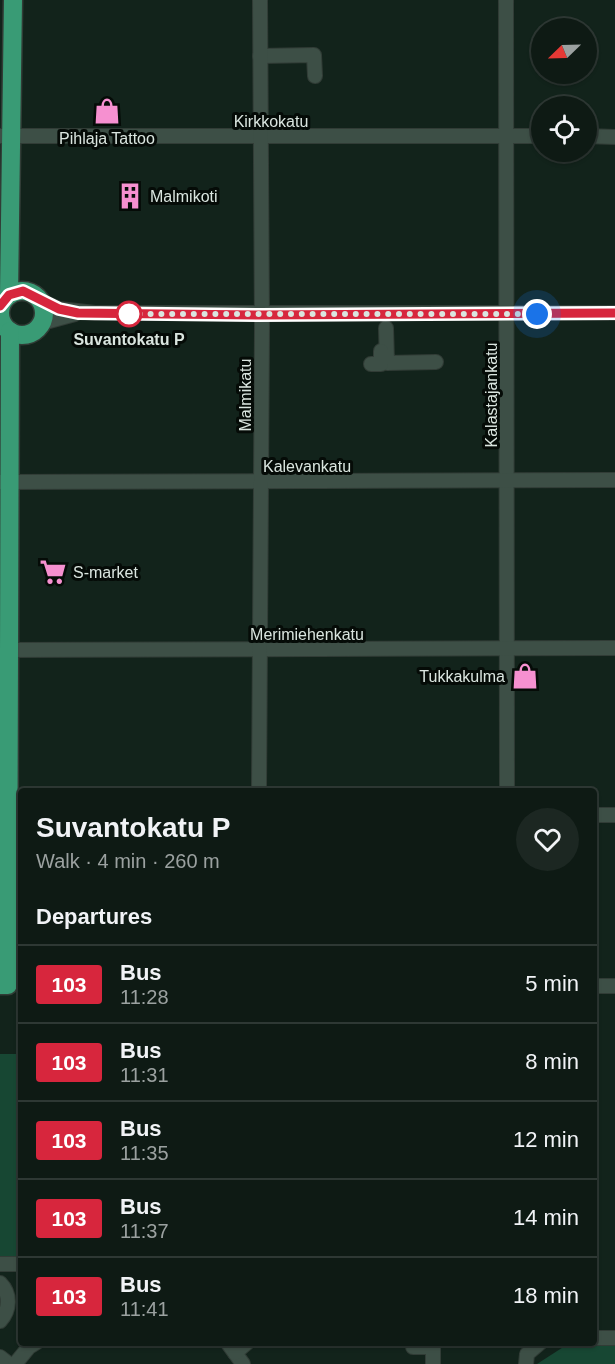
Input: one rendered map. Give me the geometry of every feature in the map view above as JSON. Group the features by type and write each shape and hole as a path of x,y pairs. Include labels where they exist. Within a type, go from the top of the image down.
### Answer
{"main road":[{"path":"10,985 10,816 5,650 4,482 10,367 4,315 9,240 6,137 13,0"},
{"path":"9,240 19,275 44,309 38,327 10,367"},
{"path":"4,315 18,291 34,296"},
{"path":"4,315 19,335 38,327"}],"street":[{"name":"Malmikatu","path":"259,788 260,0"},
{"name":"Kalastajankatu","path":"506,0 507,481 504,648 507,788"},
{"path":"260,56 314,55 315,76"},
{"name":"Kirkkokatu","path":"6,137 260,138 454,131 531,136"},
{"path":"597,136 615,136"},
{"path":"34,296 59,309 78,313 260,315 615,313"},
{"path":"38,327 78,313"},
{"path":"371,364 381,364 383,327 387,363 436,362"},
{"name":"Kalevankatu","path":"4,482 261,483 615,480"},
{"name":"Merimiehenkatu","path":"5,650 260,651 615,648"},
{"path":"597,815 615,815"},
{"path":"597,986 615,986"},
{"path":"0,1264 18,1264"},
{"path":"0,1283 6,1292 8,1307 0,1321"},
{"path":"0,1327 18,1303"},
{"path":"597,1338 615,1338"},
{"path":"15,1364 31,1346"},
{"path":"413,1346 433,1347 433,1364"},
{"path":"441,1346 441,1364"},
{"path":"526,1364 527,1354 536,1346"},
{"path":"0,1357 9,1364"}],"green space":[{"path":"0,1054 18,1054 18,1264 0,1264"},
{"path":"615,1345 615,1364 537,1364 565,1346"}],"bus line":[{"name":"103","path":"0,306 13,292 28,291 41,301 59,309 78,313 260,315 615,313"}],"place":[{"name":"Pihlaja Tattoo","path":"107,111"},
{"name":"Malmikoti","path":"130,196"},
{"name":"Suvantokatu P","path":"129,314"},
{"name":"S-market","path":"53,572"},
{"name":"Tukkakulma","path":"525,676"}],"route":[{"path":"129,314 537,314"}]}
